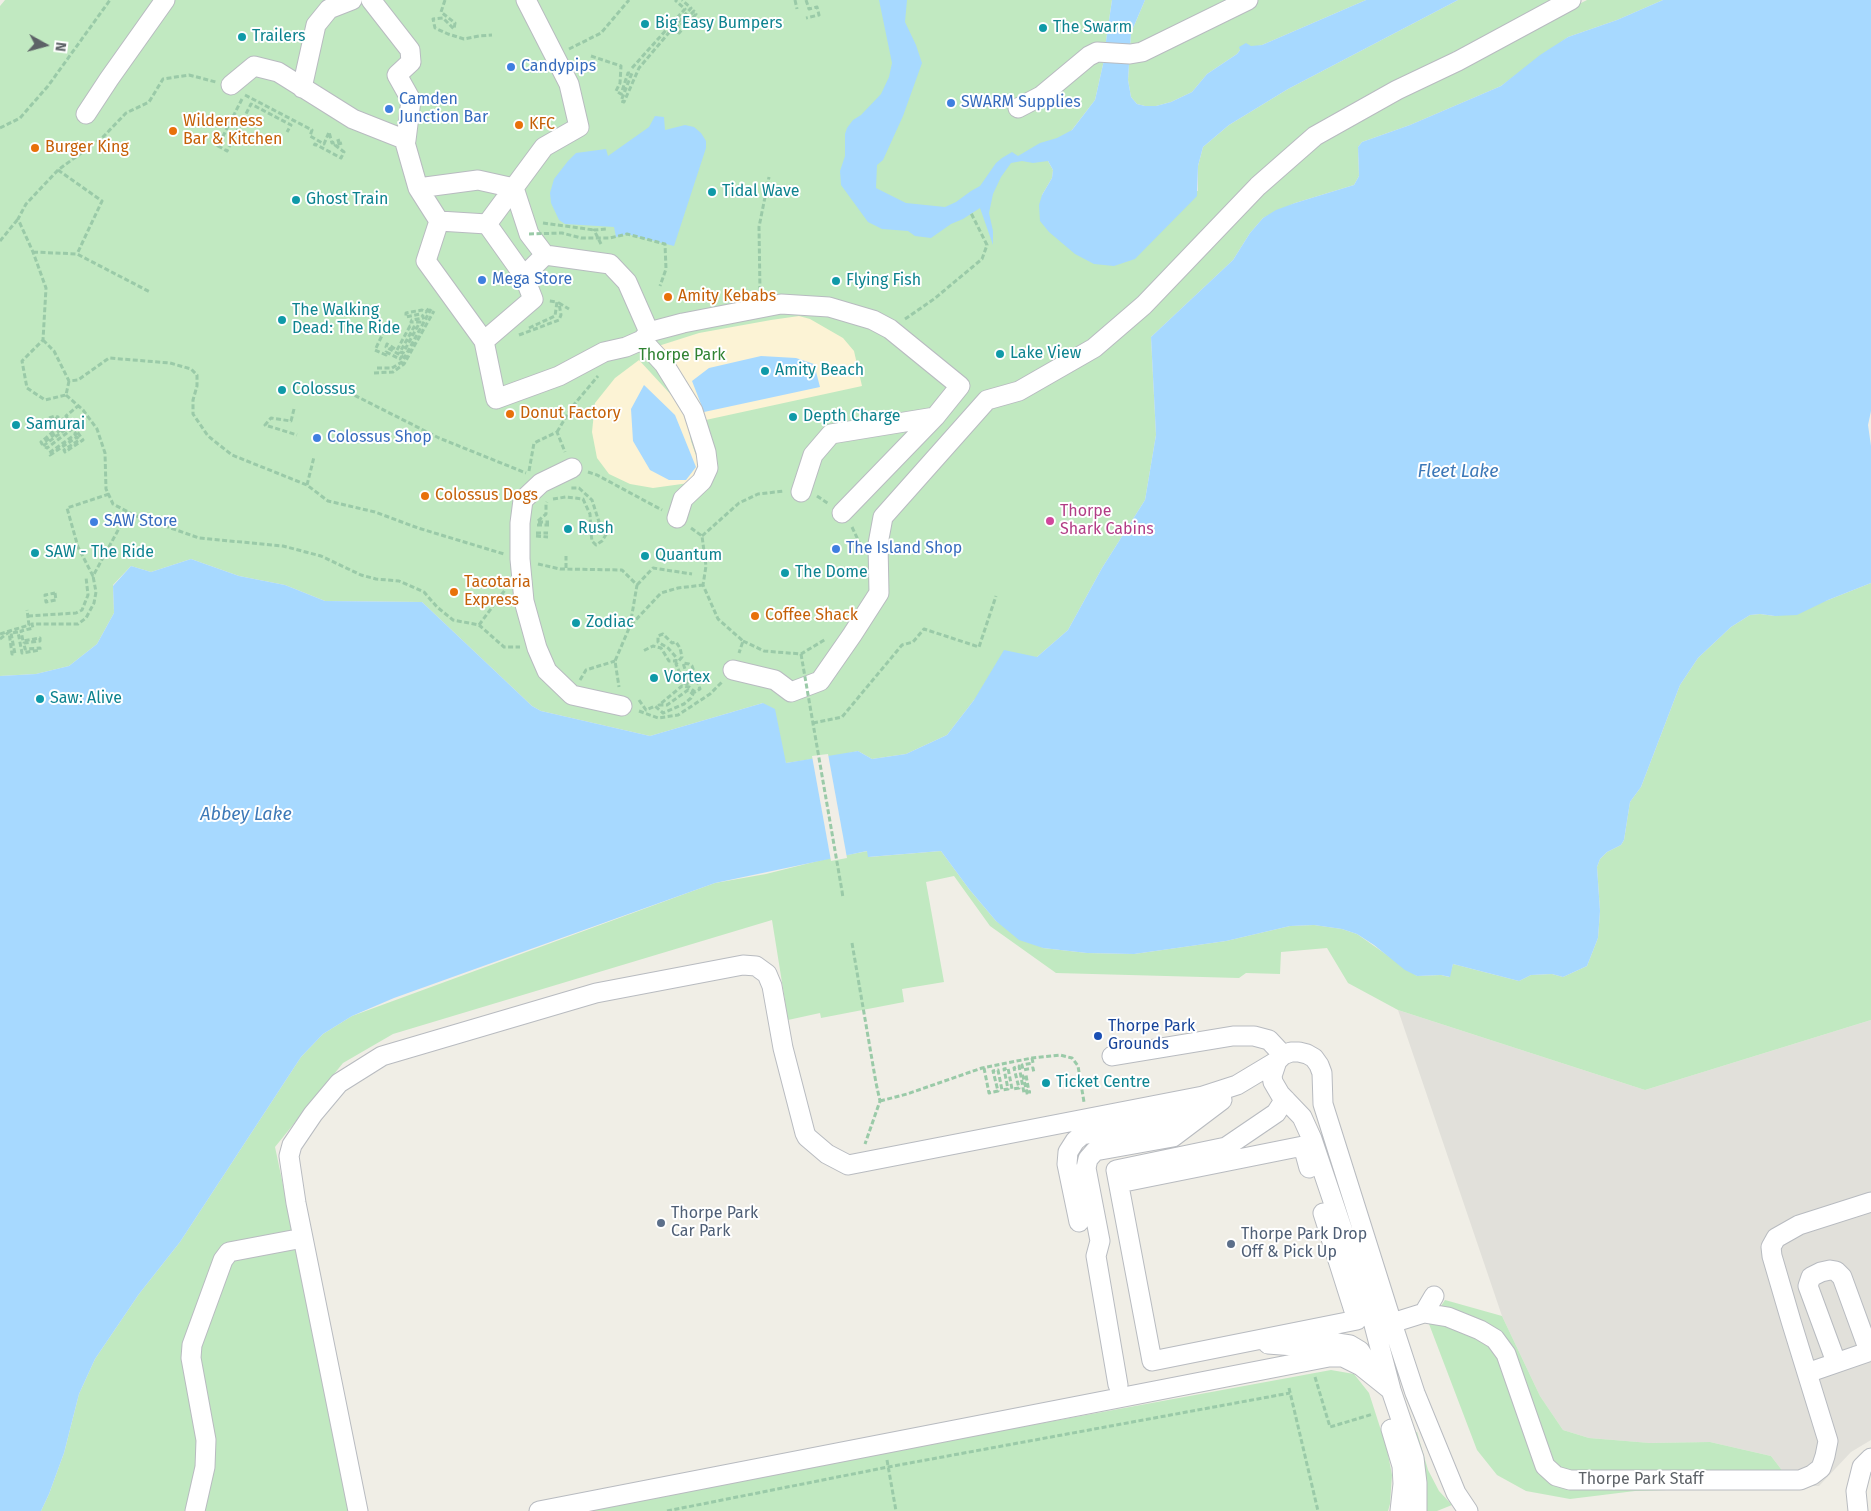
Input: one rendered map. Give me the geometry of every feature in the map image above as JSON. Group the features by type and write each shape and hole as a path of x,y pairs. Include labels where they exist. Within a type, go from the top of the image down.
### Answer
{"street":[{"path":"86,114 165,0"},
{"path":"302,88 316,25 329,9 352,0"},
{"path":"371,0 410,50 411,62 397,75 411,100 406,140 404,139"},
{"path":"487,224 544,147 579,127 569,84 526,0"},
{"path":"1018,108 1041,96 1089,56 1097,52 1105,52 1106,41 1130,43 1130,54 1142,52 1248,0"},
{"path":"733,670 774,680 791,692 820,681 878,593 878,544 883,517 987,400 1019,391 1094,348 1144,305 1200,249 1258,186 1315,136 1397,90 1571,0"},
{"path":"231,85 254,66 278,72 353,119 404,139"},
{"path":"404,139 418,188 439,221"},
{"path":"418,188 478,180 514,188"},
{"path":"514,188 527,230 545,255 610,264 627,282 646,336 693,410 706,452 708,468 702,481 683,499 677,518"},
{"path":"439,221 426,261 484,341 496,399 559,376 604,352 626,347 646,336 684,323 781,304 829,307 873,320 890,329 960,386 987,400"},
{"path":"439,221 487,224"},
{"path":"484,341 533,299 524,276 487,224"},
{"path":"524,276 545,255"},
{"path":"842,513 935,417 960,386"},
{"path":"800,492 813,455 832,434 935,417"},
{"path":"572,468 540,483 523,500 528,535 520,564 524,602 536,648 547,671 572,695 622,706"},
{"path":"358,1511 303,1238 289,1156 292,1145 313,1114 339,1083 382,1056 596,994 743,965 756,966 767,974 772,986 783,1048 807,1137 827,1154 853,1167 1222,1100"},
{"path":"1112,1056 1233,1036 1254,1036 1269,1040 1277,1064 1275,1089 1302,1117 1312,1139 1372,1317 1391,1390 1414,1458 1417,1483 1417,1511"},
{"path":"1118,1385 1096,1256 1100,1241 1086,1168 1088,1159 1095,1151 1173,1137 1222,1100 1277,1064 1291,1052 1307,1054 1314,1058 1322,1073 1324,1104 1415,1393 1456,1493 1468,1511"},
{"path":"1090,1279 1086,1250 1089,1228 1077,1166 1078,1154 1082,1148 1093,1143 1173,1127 1204,1103 1277,1064"},
{"path":"1117,1177 1226,1147 1276,1113 1285,1099"},
{"path":"1079,1222 1067,1164 1068,1152 1075,1141 1082,1135 1151,1123 1204,1103"},
{"path":"1302,1146 1357,1320 1152,1361 1117,1177 1302,1146"},
{"name":"Thorpe Park Staff","path":"1424,1313 1448,1317 1480,1330 1495,1339 1506,1354 1545,1466 1556,1476 1570,1480 1800,1480 1812,1476 1821,1468 1828,1442 1772,1256 1771,1247 1776,1238 1799,1225 1871,1202"},
{"path":"195,1511 205,1467 206,1440 191,1358 192,1345 223,1260 229,1252 303,1238"},
{"path":"1807,1373 1870,1351 1842,1277 1836,1271 1830,1270 1811,1277 1808,1286 1836,1362"},
{"path":"1392,1323 1424,1313 1434,1296"},
{"path":"1244,1342 1308,1347 1337,1343 1350,1345 1360,1351 1376,1377 1402,1466 1403,1484 1400,1511"},
{"path":"539,1511 1329,1358 1343,1357 1361,1366 1391,1390"},
{"path":"1858,1511 1856,1491 1862,1467 1871,1458"}],"path":[{"path":"0,128 20,118 48,86 110,0"},
{"path":"445,0 441,12 455,23 454,29 443,18 433,19 435,28 464,39 492,35"},
{"path":"555,56 601,33 629,0"},
{"path":"632,68 685,10 675,0"},
{"path":"591,56 621,66 620,83 616,90 621,94 628,73 632,74 621,101 624,102 639,68 672,29 679,33 696,14 694,11 679,27 676,25 691,8 682,0"},
{"path":"795,0 797,9"},
{"path":"806,0 809,9 817,7 819,15 806,18"},
{"path":"0,241 18,219 26,204 58,170 103,137 126,113 149,102 163,79 188,75 231,85"},
{"path":"287,132 290,125 251,104 227,150 218,146 244,94 312,130 310,136 324,144 329,132 332,143 341,142 335,145 344,152 341,158 315,144 314,146"},
{"path":"58,170 102,201 77,254"},
{"path":"763,308 760,294 759,227 769,177"},
{"path":"890,329 934,299 982,260 987,245 971,213"},
{"path":"18,219 46,288 43,340 22,361 26,388 45,400 66,395"},
{"path":"527,230 540,223 594,230 608,229"},
{"path":"527,230 562,233 581,238 610,238 627,234 665,244 666,269 660,286"},
{"path":"594,230 610,264"},
{"path":"33,252 77,254 150,292"},
{"path":"548,300 557,302 555,316 519,333 519,336 559,320 561,315 559,303 569,309"},
{"path":"388,323 375,350 386,355 386,352 400,359 402,356 386,347 387,344 397,350 410,326 414,327 400,352 403,354 420,322 411,322 412,320 423,318 420,314 406,317 406,313 422,310 426,312 431,309"},
{"path":"377,368 392,368 402,362 431,309"},
{"path":"374,373 392,372 404,364 431,309"},
{"path":"43,340 54,351 69,381 66,395"},
{"path":"69,381 78,380 109,358 170,363 191,370 197,375 193,414 208,436 232,455 307,485 328,501 375,512 520,564 622,570 637,585"},
{"path":"348,392 439,438 528,474 534,443 557,432 572,407 600,374"},
{"path":"66,395 97,429 105,453 106,489 114,504 128,512 199,538 283,546 320,556 361,575 376,579 399,581 424,592 437,607 453,620 479,625 504,647 536,648"},
{"path":"49,418 58,417 46,426 48,430 63,419 66,421 40,442 42,444 68,424 70,426 43,446 46,448 72,429 76,434 49,453 50,455 77,437 79,440 64,450 65,452 83,440 66,416 78,406"},
{"path":"294,409 291,421 272,418 265,425 297,435"},
{"path":"557,432 572,468 597,475 677,518 702,536 706,566 703,585 718,619 743,641 764,651 801,654 829,638"},
{"path":"307,485 314,457"},
{"path":"528,535 546,514 546,504 548,501 559,497 583,499 590,514 592,541 596,545 602,541 607,534 604,528 598,533 600,524 592,500 579,488 565,489"},
{"path":"702,536 739,503 758,494 779,490 800,492 820,497 842,513 850,522 861,546"},
{"path":"0,639 9,632 12,654 15,654 11,633 18,632 22,653 40,650 40,648 25,649 24,643 40,641 40,638 23,641 21,631 33,628 32,624 78,624 86,618 94,603 96,592 93,576 78,547 67,508 109,494"},
{"path":"93,576 128,512"},
{"path":"528,535 531,534 534,514"},
{"path":"537,523 549,523"},
{"path":"528,535 548,535"},
{"path":"566,556 566,568"},
{"path":"479,625 520,564"},
{"path":"622,706 615,661 630,626 637,585 653,568 692,574"},
{"path":"28,616 76,614 82,610 88,595 86,577"},
{"path":"630,626 661,593 678,588 703,585"},
{"path":"814,723 842,716 902,645 913,642 924,629 979,647 996,596"},
{"path":"0,634 28,625 27,610"},
{"path":"622,706 636,695 646,710 655,706 663,713 684,704 691,698 693,694 688,690 667,705 659,705 682,686 689,687 695,692 700,689 692,666 683,663 690,684 684,684 676,664 682,657 676,642 672,643 663,634 658,636 658,642 668,648 676,657 676,661 669,661 661,648 653,646 643,651"},
{"path":"622,706 658,718 678,715 710,694 733,670 743,641"},
{"path":"801,654 843,898"},
{"path":"572,695 586,670 615,661"},
{"path":"852,942 880,1101 861,1155 853,1167"},
{"path":"880,1101 984,1068 1032,1058 1060,1055 1072,1058 1078,1066 1086,1110"},
{"path":"1032,1058 1033,1062 1022,1064 1023,1070 1033,1068 1034,1073"},
{"path":"984,1068 989,1093 998,1091 994,1071 998,1070 1002,1090 1008,1088 1004,1069 1008,1068 1012,1089 1019,1088 1014,1068 1019,1066 1024,1093 1027,1093 1023,1076 1026,1075 1029,1092 1031,1092"},
{"path":"1308,1379 1316,1377 1330,1427 1373,1414"},
{"path":"1289,1388 1318,1511"},
{"path":"667,1511 888,1467 1290,1393"},
{"path":"884,1443 896,1511"}],"shaded area":[{"path":"1398,1010 1645,1090 1871,1020 1871,1440 1851,1452 1819,1486 1794,1486 1771,1456 1710,1442 1650,1443 1589,1438 1563,1430 1540,1396 1502,1316"}],"green space":[{"name":"Thorpe Park","path":"5,0 1112,0 1104,60 1095,100 1048,161 1053,170 1052,178 1042,195 1198,191 1198,166 1203,147 1229,125 1288,89 1458,0 1554,0 1559,14 1587,0 1663,0 1617,20 1568,37 1501,86 1410,125 1362,142 1358,147 1359,176 1354,185 1295,203 1263,218 1250,233 1233,260 1151,337 1156,435 1145,500 1102,568 1068,630 1037,657 974,700 947,735 906,754 872,759 858,751 849,753 847,855 868,851 869,857 941,851 996,921 1043,948 1087,953 1134,954 1226,941 1290,926 1314,925 1342,929 1357,934 1417,976 1441,975 1449,977 1453,964 1519,981 1531,975 1552,974 1563,977 1587,966 1598,938 1600,911 1597,867 1600,859 1607,852 1621,845 1624,840 1630,802 1641,787 1680,685 1698,658 1731,627 1750,615 1775,616 1828,600 1871,583 1871,1020 1645,1090 1398,1010 1348,983 1327,948 1281,952 1280,974 1246,973 1239,978 1056,973 990,926 954,876 926,882 944,982 902,989 904,1002 821,1018 820,1013 788,1020 772,920 393,1034 343,1063 275,1147 352,1511 41,1511 64,1453 79,1394 95,1359 139,1294 180,1242 301,1057 323,1034 352,1016 715,883 766,874 830,858 813,759 786,763 763,703 650,736 541,711 532,706 422,602 325,601 285,585 239,576 191,559 151,572 131,566 113,585 114,613 97,644 69,666 36,674 0,676 0,6"},
{"path":"1145,0 1366,0 1262,45 1240,50 1207,74 1192,92 1171,102 1156,106 1145,106 1137,104 1131,97 1128,80 1131,33"},
{"path":"1445,1300 1502,1316 1540,1396 1563,1430 1589,1438 1650,1443 1710,1442 1771,1456 1794,1486 1635,1491 1570,1499 1526,1491 1497,1475 1477,1450 1429,1324"},
{"path":"1331,1370 1354,1374 1369,1393 1387,1449 1392,1475 1388,1511 582,1511 885,1452"},
{"path":"1417,1432 1428,1470 1439,1491 1452,1505 1437,1511 1424,1511 1412,1433"}],"sand":[{"name":"Amity Beach","path":"799,316 810,319 843,338 854,351 862,386 701,421 652,348 699,333"},
{"path":"639,360 686,411 691,441 701,470 689,483 653,488 630,484 609,474 597,458 592,432 595,403 615,378"}],"water":[{"path":"879,0 907,0 905,22 922,63 903,116 883,160 877,165 876,188 906,203 945,207 980,186 996,163 1002,158 1012,152 1018,156 1040,143 1057,138 1072,130 1095,100 1104,60 1112,0 1145,0 1131,33 1128,80 1131,97 1137,104 1156,106 1171,102 1192,92 1207,74 1237,54 1240,50 1239,47 1246,43 1251,46 1262,45 1366,0 1458,0 1288,89 1229,125 1203,147 1198,166 1197,196 1135,259 1114,266 1094,264 1075,254 1049,232 1040,221 1039,205 1042,195 1052,178 1053,170 1048,161 1011,163 1001,177 993,194 989,213 993,231 993,245 980,208 931,238 915,236 908,231 882,229 868,222 841,185 840,171 845,156 845,134 847,128 881,94 889,77 892,63"},
{"name":"Fleet Lake","path":"1663,0 1871,0 1871,411 1868,425 1871,446 1871,583 1797,615 1750,615 1731,627 1698,658 1680,685 1641,787 1630,802 1624,840 1621,845 1607,852 1600,859 1597,867 1600,911 1598,938 1587,966 1563,977 1552,974 1531,975 1519,981 1453,964 1450,977 1441,975 1417,976 1405,970 1357,934 1342,929 1314,925 1290,926 1226,941 1134,954 1087,953 1043,948 1019,940 996,921 941,851 868,857 867,851 715,883 394,998 352,1016 323,1034 301,1057 180,1242 139,1294 95,1359 79,1394 64,1453 41,1511 0,1511 0,676 36,674 69,666 97,644 114,613 113,586 131,566 151,572 191,559 239,576 285,585 325,601 422,602 532,706 541,711 650,736 763,703 775,709 786,763 858,751 872,759 906,754 947,735 974,700 1004,650 1037,657 1068,630 1102,568 1145,500 1156,435 1151,337 1233,260 1250,233 1263,218 1276,210 1295,203 1354,185 1359,176 1358,147 1362,142 1410,125 1501,86 1540,55 1568,37 1617,20"},
{"path":"655,116 664,117 665,130 685,125 694,127 706,141 706,148 674,246 627,234 616,237 614,227 565,224 559,220 551,203 550,193 554,179 568,161 576,153 606,149 608,156 649,127"},
{"path":"761,356 796,358 814,364 820,387 704,412 692,381 709,368"},
{"path":"644,385 675,415 696,467 686,480 669,480 650,470 633,441 631,409"}],"pier":[{"path":"828,754 847,858 831,861 812,756"}],"place":[{"name":"Big Easy Bumpers","path":"645,24"},
{"name":"The Swarm","path":"1043,28"},
{"name":"Trailers","path":"242,37"},
{"name":"Candypips","path":"511,67"},
{"name":"SWARM Supplies","path":"951,103"},
{"name":"Camden Junction Bar","path":"389,109"},
{"name":"KFC","path":"519,125"},
{"name":"Wilderness Bar & Kitchen","path":"173,131"},
{"name":"Burger King","path":"35,148"},
{"name":"Tidal Wave","path":"712,192"},
{"name":"Ghost Train","path":"296,200"},
{"name":"Mega Store","path":"482,280"},
{"name":"Flying Fish","path":"836,281"},
{"name":"Amity Kebabs","path":"668,297"},
{"name":"The Walking Dead: The Ride","path":"282,320"},
{"name":"Lake View","path":"1000,354"},
{"name":"Amity Beach","path":"765,371"},
{"name":"Colossus","path":"282,390"},
{"name":"Donut Factory","path":"510,414"},
{"name":"Depth Charge","path":"793,417"},
{"name":"Samurai","path":"16,425"},
{"name":"Colossus Shop","path":"317,438"},
{"name":"Colossus Dogs","path":"425,496"},
{"name":"Thorpe Shark Cabins","path":"1050,521"},
{"name":"SAW Store","path":"94,522"},
{"name":"Rush","path":"568,529"},
{"name":"The Island Shop","path":"836,549"},
{"name":"SAW - The Ride","path":"35,553"},
{"name":"Quantum","path":"645,556"},
{"name":"The Dome","path":"785,573"},
{"name":"Tacotaria Express","path":"454,592"},
{"name":"Coffee Shack","path":"755,616"},
{"name":"Zodiac","path":"576,623"},
{"name":"Vortex","path":"654,678"},
{"name":"Saw: Alive","path":"40,699"},
{"name":"Thorpe Park Grounds","path":"1098,1036"},
{"name":"Ticket Centre","path":"1046,1083"},
{"name":"Thorpe Park Car Park","path":"661,1223"},
{"name":"Thorpe Park Drop Off & Pick Up","path":"1231,1244"}],"water label":[{"name":"Abbey Lake","path":"246,815"}]}
